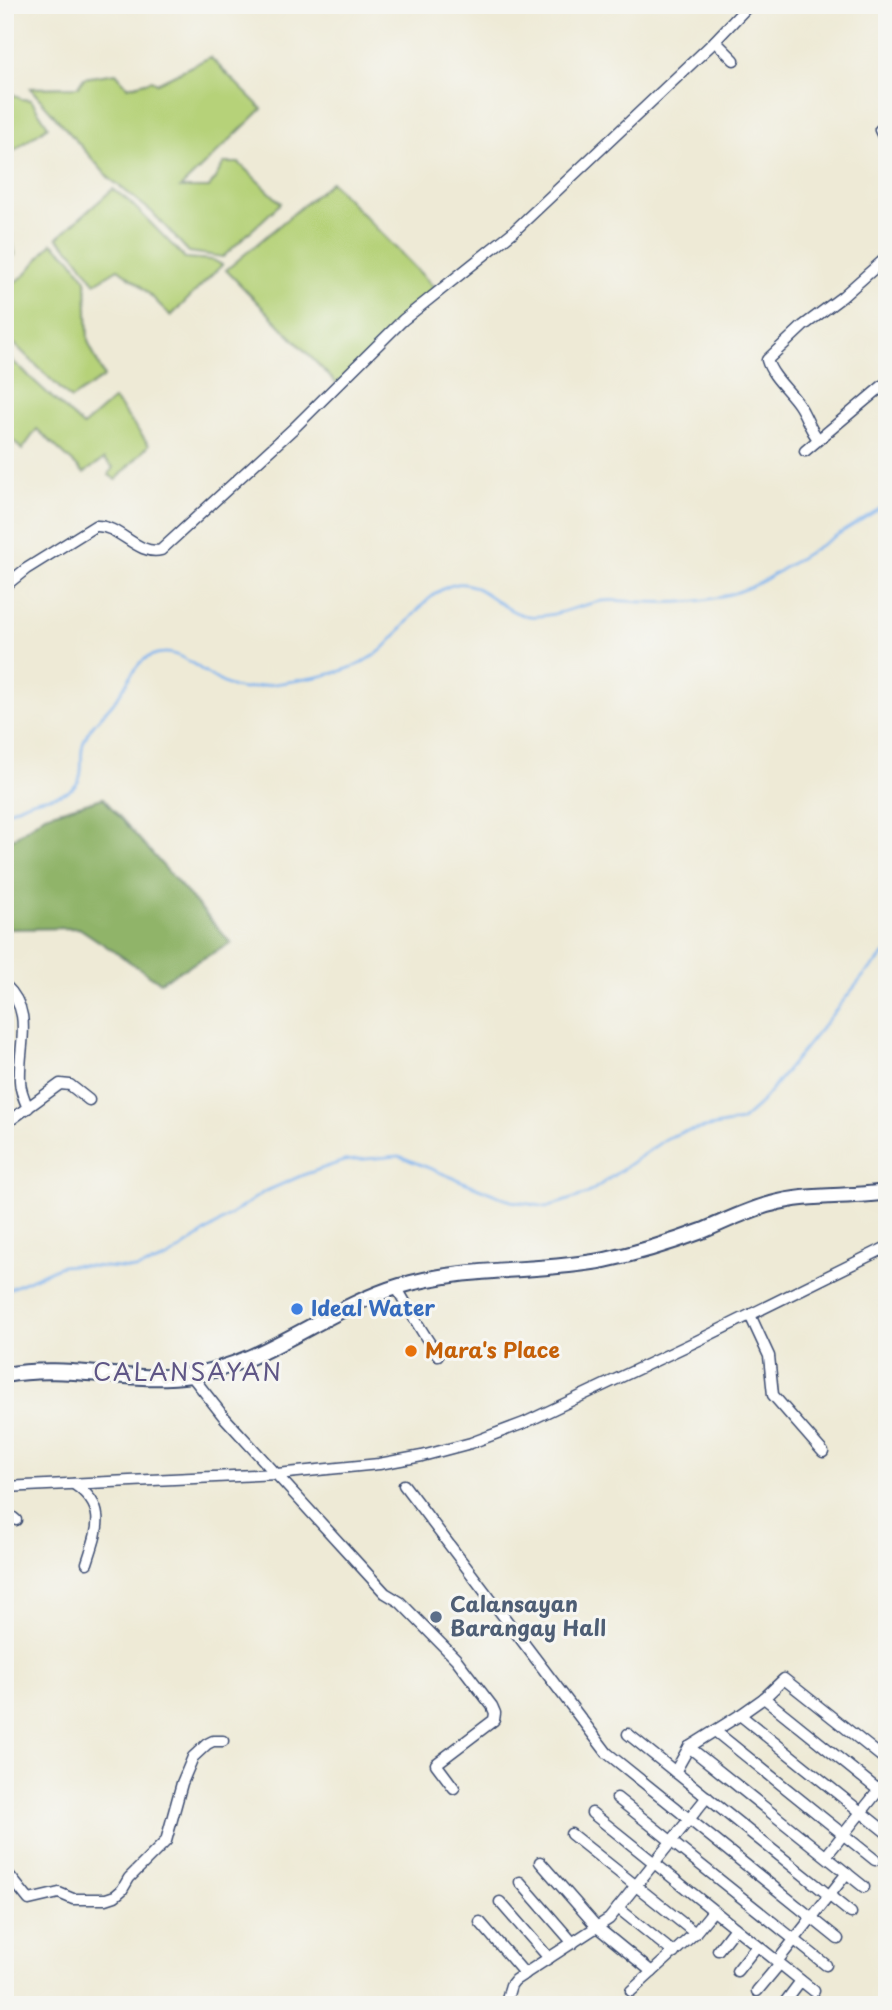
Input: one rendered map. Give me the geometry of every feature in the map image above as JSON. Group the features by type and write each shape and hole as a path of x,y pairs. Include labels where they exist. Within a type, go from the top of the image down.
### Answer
{"highway":[{"path":"5,1375 44,1371 165,1377 191,1375 247,1357 359,1302 396,1287 451,1275 604,1260 674,1241 770,1204 887,1192"}],"street":[{"path":"5,586 26,569 95,526 108,528 146,550 161,550 310,413 403,320 513,232 715,41 749,5"},
{"path":"715,41 734,60"},
{"path":"887,124 880,130 887,144"},
{"path":"818,439 809,428 797,402 766,360 887,257"},
{"path":"805,451 887,382"},
{"path":"5,985 16,995 22,1006 20,1079 27,1108"},
{"path":"5,1124 53,1089 66,1083 89,1100"},
{"path":"5,1487 277,1474 379,1464 471,1443 524,1423 887,1247"},
{"path":"396,1287 419,1323 423,1335 438,1355"},
{"path":"750,1315 769,1356 773,1395 823,1452"},
{"path":"191,1375 224,1417 385,1593 400,1602 456,1659 492,1706 494,1720 436,1765 454,1788"},
{"path":"74,1483 88,1493 95,1505 99,1521 87,1563"},
{"path":"404,1485 607,1753 838,1939"},
{"path":"5,1511 16,1520"},
{"path":"675,1772 690,1747 764,1698 784,1679 887,1761"},
{"path":"764,1698 883,1794"},
{"path":"740,1715 887,1833"},
{"path":"715,1731 876,1860"},
{"path":"628,1734 851,1913"},
{"path":"5,1870 29,1900 59,1893 73,1899 92,1900 116,1896 166,1841 182,1783 193,1757 206,1744 223,1741"},
{"path":"690,1747 864,1887"},
{"path":"826,1856 861,1812 883,1794 887,1780"},
{"path":"505,2005 512,1983 609,1919 706,1797"},
{"path":"617,1798 826,1965"},
{"path":"592,1814 814,1991"},
{"path":"571,1834 695,1933"},
{"path":"540,1862 597,1927 652,1972"},
{"path":"757,1991 847,1873"},
{"path":"520,1882 573,1942"},
{"path":"500,1902 549,1958"},
{"path":"618,1908 674,1952"},
{"path":"631,1991 695,1933 713,1910"},
{"path":"480,1922 525,1974"},
{"path":"718,1950 735,1928"},
{"path":"737,1971 757,1946"},
{"path":"783,2005 802,1982"}],"green space":[{"path":"210,57 262,109 180,188 209,188 224,163 239,163 281,203 223,257 189,252 152,212 109,178 30,88 78,87 84,78 116,73 128,87 152,80 157,83"},
{"path":"5,89 21,99 31,100 48,126 5,157"},
{"path":"331,182 437,290 341,388 226,270"},
{"path":"113,189 130,202 185,258 213,260 222,265 171,316 140,285 118,269 95,283 74,254 57,238"},
{"path":"5,195 15,255 5,261"},
{"path":"52,243 71,259 86,280 88,341 104,377 71,399 5,335 5,288 24,276"},
{"path":"5,354 83,426 114,399 149,445 116,480 109,475 113,467 104,459 84,473 37,429 22,450 5,431"},
{"path":"103,798 231,943 160,982 79,928 5,929 5,837 13,839 45,815"}],"waterway":[{"path":"5,813 29,802 71,790 75,786 80,776 82,747 87,735 140,663 154,655 173,654 223,683 245,689 314,678 364,662 387,645 424,603 445,588 457,584 476,587 510,610 529,616 548,615 607,600 706,600 735,593 763,581 887,504"},
{"path":"5,1291 61,1266 136,1269 166,1259 264,1192 344,1161 399,1156 511,1201 547,1207 587,1194 667,1138 683,1132 741,1121 758,1106 865,974 887,952"}],"place":[{"name":"Ideal Water","path":"297,1309"},
{"name":"Mara's Place","path":"411,1351"},
{"name":"Calansayan Barangay Hall","path":"436,1617"}],"district":[{"name":"CALANSAYAN","path":"188,1373"}]}
